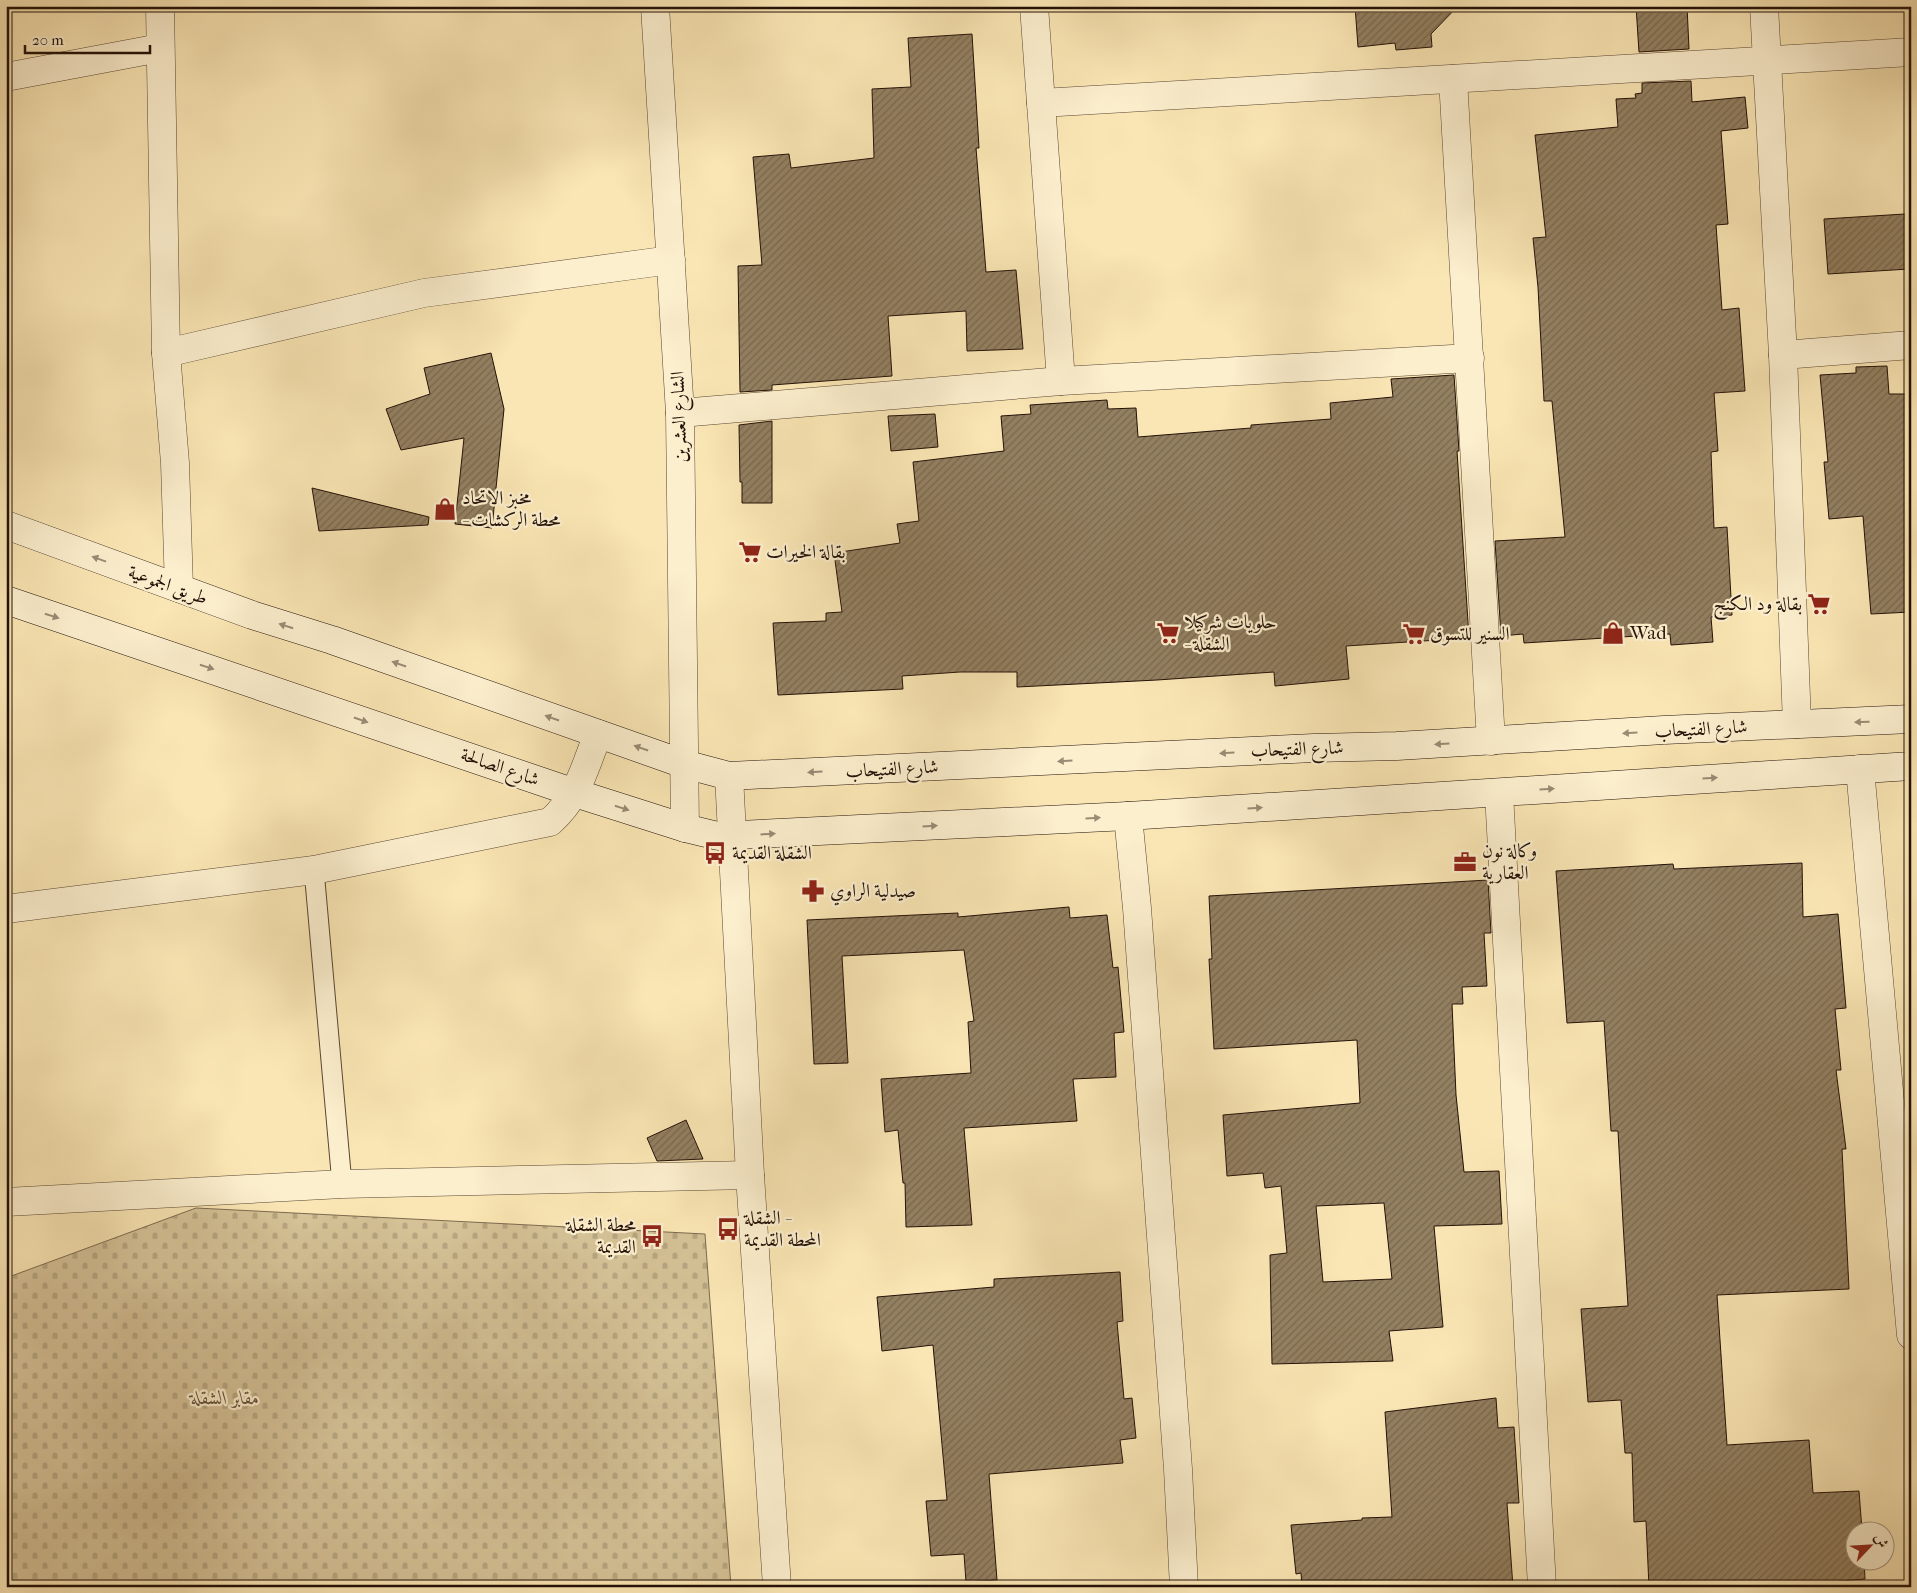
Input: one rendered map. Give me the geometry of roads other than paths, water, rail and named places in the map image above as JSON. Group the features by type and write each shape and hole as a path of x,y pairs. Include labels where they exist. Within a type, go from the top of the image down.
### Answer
{"street":[{"path":"160,6 166,352 175,463 178,588"},
{"name":"الشارع العشرين","path":"655,6 680,413 685,828"},
{"path":"1034,6 1061,381"},
{"path":"1764,6 1783,355 1797,724"},
{"path":"6,77 160,48"},
{"path":"1041,103 1911,52"},
{"path":"1453,79 1491,741"},
{"path":"166,352 424,293 671,260"},
{"path":"1783,355 1911,345"},
{"path":"680,413 1061,381 1470,358"},
{"name":"طريق الجموعية","path":"6,525 178,588 598,734"},
{"name":"شارع الصالحة","path":"6,600 575,793 685,828"},
{"name":"شارع الفتيحاب","path":"684,764 729,776 1491,741 1911,719"},
{"path":"6,909 314,870 550,822 566,807 575,793 598,734 684,764"},
{"path":"685,828 705,834 732,836 1128,816 1911,766"},
{"path":"1860,769 1911,1334"},
{"path":"729,776 750,1175 777,1587"},
{"path":"1499,793 1542,1587"},
{"path":"1128,816 1137,908 1178,1469 1184,1587"},
{"path":"6,1202 342,1184 750,1175"}],"lane":[{"path":"314,870 342,1184"}],"place":[{"name":"مخبز الاتحاد - محطة الركشات","path":"445,509"},
{"name":"بقالة الخيرات","path":"750,552"},
{"name":"بقالة ود الكنج","path":"1819,604"},
{"name":"حلويات شركيلا - الشقلة","path":"1168,633"},
{"name":"Wad","path":"1613,633"},
{"name":"السنير للتسوق","path":"1414,634"},
{"name":"الشقلة القديمة","path":"715,853"},
{"name":"وكالة نون العقارية","path":"1465,862"},
{"name":"صيدلية الراوي","path":"813,891"},
{"name":"الشقلة - المحطة القديمة","path":"728,1229"},
{"name":"محطة الشقلة القديمة","path":"652,1236"}],"park label":[{"name":"مقابر الشقلة","path":"225,1398"}]}
